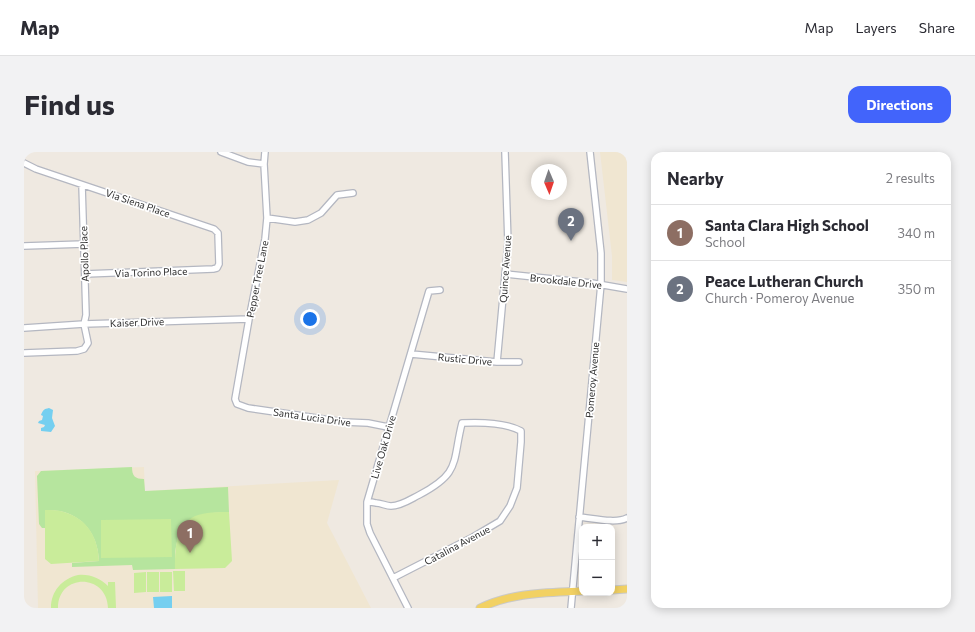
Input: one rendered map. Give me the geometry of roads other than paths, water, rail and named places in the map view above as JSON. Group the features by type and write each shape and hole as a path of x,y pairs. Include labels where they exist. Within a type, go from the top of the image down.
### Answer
{"main road":[{"path":"615,590 627,589"},
{"path":"480,608 515,595 579,591"}],"street":[{"path":"222,152 248,162 264,164"},
{"name":"Pepper Tree Lane","path":"237,404 236,399 250,319 266,239 267,218 264,164 265,152"},
{"name":"Quince Avenue","path":"497,362 508,243 505,152"},
{"name":"Pomeroy Avenue","path":"571,608 601,284 601,253 590,152"},
{"name":"Via Siena Place","path":"24,163 36,169 82,185 214,229 218,233 219,237 219,264 217,268"},
{"name":"Apollo Place","path":"24,353 77,351 84,349 88,343 84,324 86,315 82,185"},
{"path":"267,218 295,222 308,220 321,213 337,195 353,193"},
{"path":"24,246 84,244"},
{"name":"Via Torino Place","path":"85,274 213,270 217,268"},
{"name":"Brookdale Drive","path":"505,274 601,284 627,289"},
{"name":"Live Oak Drive","path":"408,608 370,533 367,524 367,502 429,291 440,290"},
{"name":"Kaiser Drive","path":"24,328 84,324 250,319"},
{"name":"Rustic Drive","path":"411,354 497,362 519,362"},
{"name":"Santa Lucia Drive","path":"237,404 248,408 344,422 368,423 388,427"},
{"name":"Catalina Avenue","path":"367,502 376,502 390,506 402,504 444,480 451,471 456,460 462,423 512,426 521,431 515,492 510,506 500,521 473,537 393,578"},
{"path":"579,517 610,520 624,520 627,518"}],"water":[{"path":"49,408 53,410 52,418 55,426 51,432 41,431 41,428 45,425 38,423 42,420 43,416 41,415 43,411"},
{"path":"172,596 172,608 154,608 153,597"}],"place":[{"name":"Peace Lutheran Church","path":"571,241"},
{"name":"Santa Clara High School","path":"190,553"}]}
